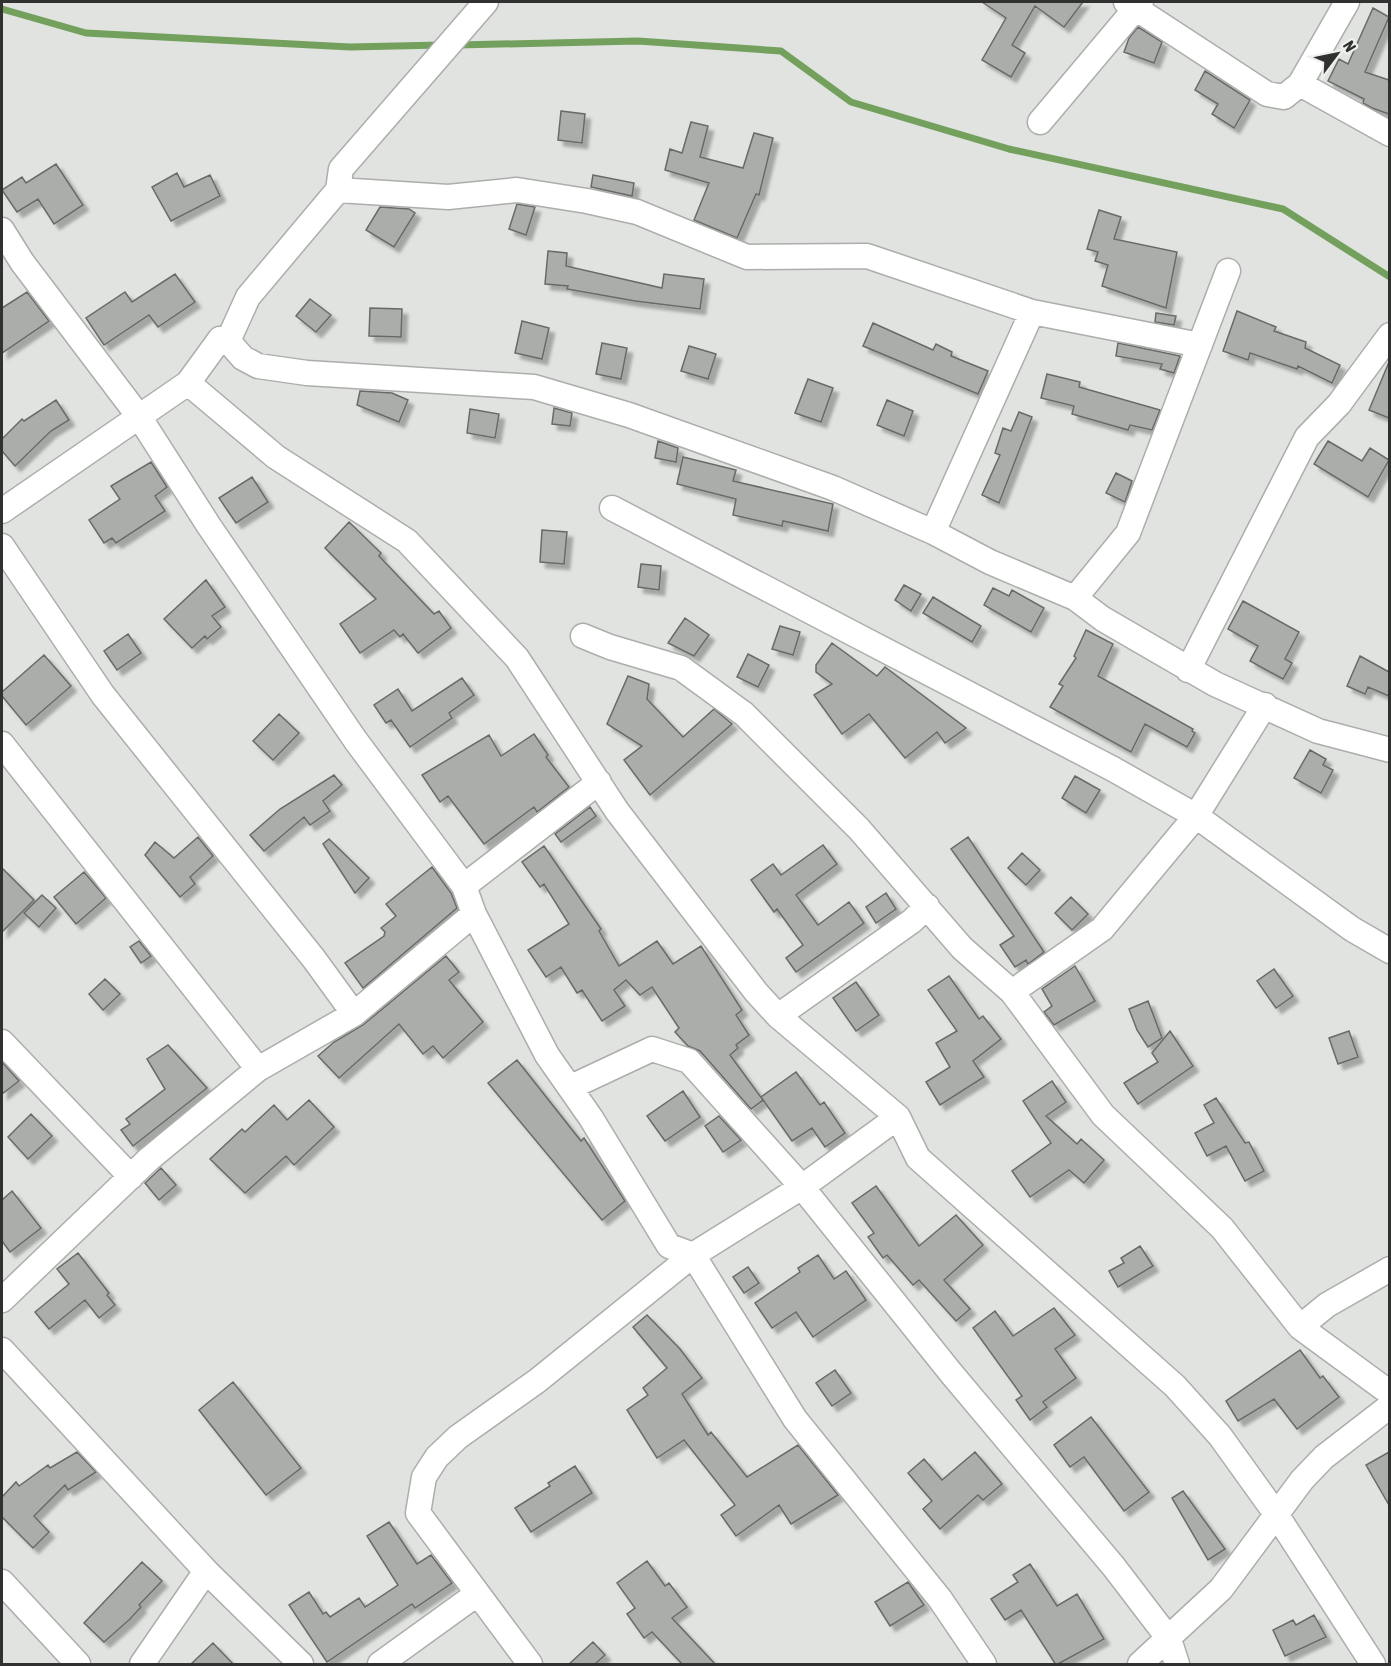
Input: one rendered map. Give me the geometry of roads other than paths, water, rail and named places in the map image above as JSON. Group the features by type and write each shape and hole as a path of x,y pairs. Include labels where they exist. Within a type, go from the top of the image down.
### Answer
{"street":[{"path":"228,340 248,297 338,190 341,169 486,2"},
{"path":"1040,122 1135,4 1267,94 1284,97 1300,84 1347,2"},
{"path":"1300,84 1389,134"},
{"path":"338,190 448,197 517,190 587,201 637,212 747,257 867,256 1032,312 1200,345"},
{"path":"2,230 22,262 140,418 209,526 356,741 464,886 474,914 547,1055 571,1087 669,1246 693,1255 795,1419 940,1599 984,1665"},
{"path":"1075,597 1128,533 1228,271"},
{"path":"933,532 1032,312"},
{"path":"1188,670 1307,437 1339,404 1389,335"},
{"path":"2,511 188,383 220,339 228,340 243,358 258,366 279,370 534,387 629,415 822,484 933,532 990,562 1075,597 1103,619 1188,670 1318,731 1389,750"},
{"path":"188,383 276,458 406,541 518,658 617,811 778,1016 898,1117 918,1158 1175,1386 1220,1436 1276,1514 1373,1665"},
{"path":"612,508 1113,769 1196,816 1353,929 1389,951"},
{"path":"2,546 103,695 314,958 354,1014"},
{"path":"583,636 610,647 681,668 744,714 859,829 962,948 1012,992 1103,1115 1222,1228 1300,1327 1389,1393"},
{"path":"1012,992 1102,929 1196,816 1265,705"},
{"path":"2,744 258,1069"},
{"path":"464,886 599,782"},
{"path":"778,1016 912,921 927,906"},
{"path":"2,1300 130,1177 258,1069 354,1014 474,914"},
{"path":"2,1042 130,1177"},
{"path":"571,1087 652,1049 689,1060 802,1187 951,1373 1114,1567 1169,1639 1177,1665"},
{"path":"530,1665 418,1513 424,1477 437,1456 458,1437 537,1381 693,1255 802,1187 898,1117"},
{"path":"1300,1327 1327,1305 1389,1269"},
{"path":"2,1350 206,1571 301,1665"},
{"path":"1140,1665 1221,1589 1276,1514 1324,1457 1389,1406"},
{"path":"142,1665 206,1571"},
{"path":"2,1582 78,1665"},
{"path":"380,1665 477,1594"}],"waterway":[{"path":"2,9 86,33 350,47 441,45"},
{"path":"458,45 638,41 781,51 851,102 1009,149 1283,209 1390,277"}]}
